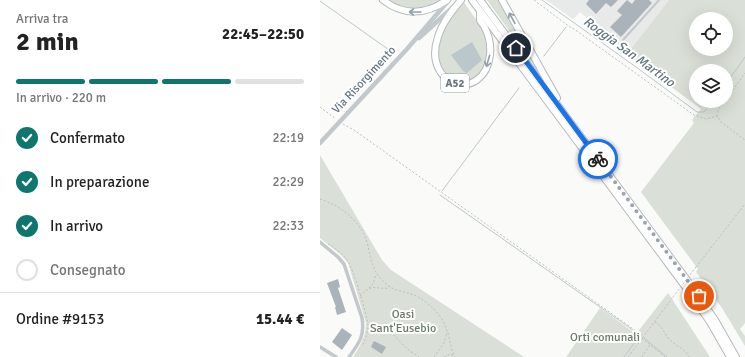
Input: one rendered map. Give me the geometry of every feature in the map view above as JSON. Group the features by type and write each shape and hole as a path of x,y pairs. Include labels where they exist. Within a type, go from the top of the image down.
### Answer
{"highway":[{"path":"383,0 397,9 415,12 430,10 448,0"},
{"name":"A52","path":"460,0 448,16 440,31 435,50 436,62 439,70 446,79 453,83 464,84 474,82 483,74 488,65 490,45 487,31 480,20 480,11"},
{"name":"A52","path":"472,0 681,281 712,326 730,357"},
{"path":"480,0 699,296 720,328 736,357"},
{"path":"502,0 556,97 599,156 615,181"}],"street":[{"name":"Via Risorgimento","path":"320,143 407,49 448,0"},
{"name":"Via Risorgimento","path":"407,49 460,0"},
{"path":"320,242 344,264 362,318 364,328 362,338 349,357"},
{"path":"320,347 336,357"}],"lane":[{"path":"623,40 658,0"}],"path":[{"path":"534,0 694,115 706,119 717,116"},
{"path":"733,90 745,73"},
{"path":"320,107 643,336"},
{"path":"720,108 717,116 721,122 745,140"},
{"path":"320,199 347,213 360,228 366,238 371,264 376,274 390,288"},
{"path":"628,357 654,321 745,204"},
{"path":"360,296 373,284 376,274"},
{"path":"367,289 374,287 390,288 418,297 428,304 440,317 448,332 454,356 450,354 444,357"},
{"path":"654,321 662,327 670,340 682,348 689,357"},
{"path":"368,325 392,333 408,349 419,357"},
{"path":"434,357 444,344 448,332"},
{"path":"642,338 665,357"},
{"path":"642,357 650,344"}],"shaded area":[{"path":"546,0 669,0 627,54 580,12 573,19"},
{"path":"472,42 482,60 467,73 463,71 451,55"}],"green space":[{"path":"386,0 442,0 431,7 404,10"},
{"path":"487,0 499,0 540,74"},
{"path":"669,0 745,0 745,323 740,329 745,336 745,346 722,308 696,272 698,269 641,192 694,123 692,120 701,109 700,108 733,108 733,64 689,64 689,100 627,54"},
{"path":"463,1 484,31 489,50 484,68 473,81 459,83 444,75 437,59 438,42 447,23"},
{"name":"Oasi Sant'Eusebio","path":"320,155 382,260 391,270 524,357 353,357 364,337 366,323 348,263 341,255 320,238"},
{"name":"Orti comunali","path":"668,293 710,357 566,357 600,308 636,334"}],"building":[{"path":"589,0 618,0 611,7 606,3 596,14 586,4"},
{"path":"627,0 632,4 635,0 649,0 652,3 621,37 610,27 622,15 617,11"},
{"path":"338,279 340,287 338,288 346,312 337,315 336,307 327,283"},
{"path":"342,328 352,335 342,350 332,342"},
{"path":"374,341 386,347 382,354 371,347"}],"waterway":[{"name":"Roggia San Martino","path":"542,0 689,106"},
{"path":"320,1 392,52"},
{"path":"544,56 566,27"},
{"name":"Roggia San Martino","path":"733,74 745,57"},
{"path":"442,191 519,88"},
{"name":"Roggia San Martino","path":"692,108 697,112 704,112 707,108"},
{"path":"440,195 640,335 624,357"},
{"path":"644,338 667,357"}],"way so far":[{"path":"598,159 699,296"}],"route":[{"path":"516,48 598,159"}]}
